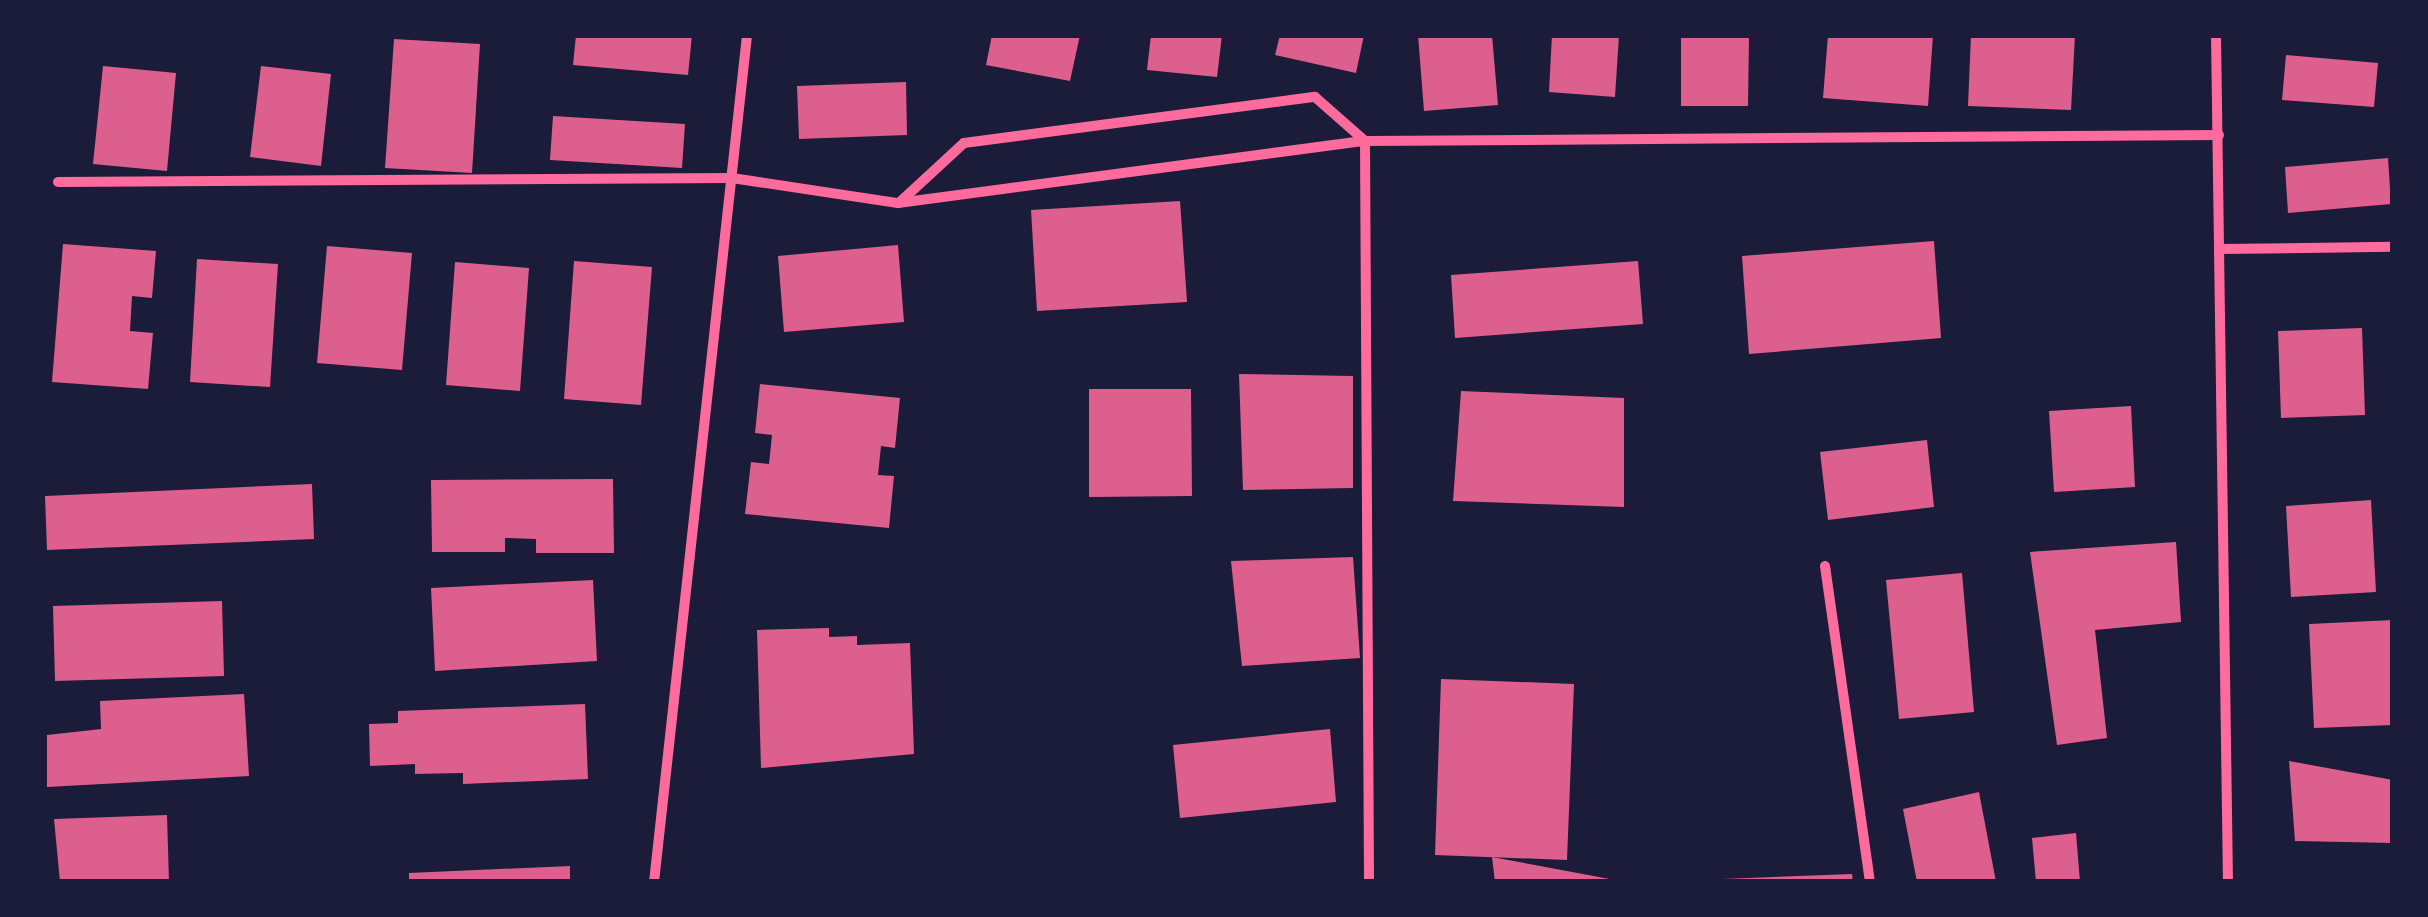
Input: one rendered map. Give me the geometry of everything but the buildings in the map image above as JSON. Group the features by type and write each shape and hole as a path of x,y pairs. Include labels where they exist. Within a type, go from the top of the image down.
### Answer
{"street":[{"path":"654,882 747,35"},
{"path":"2216,35 2228,882"},
{"path":"898,203 964,143 983,140 1315,97 1365,141 1368,882"},
{"path":"58,182 732,178 898,203 1365,141 2219,134"},
{"path":"2219,249 2393,247"},
{"path":"1825,566 1870,882"}]}
